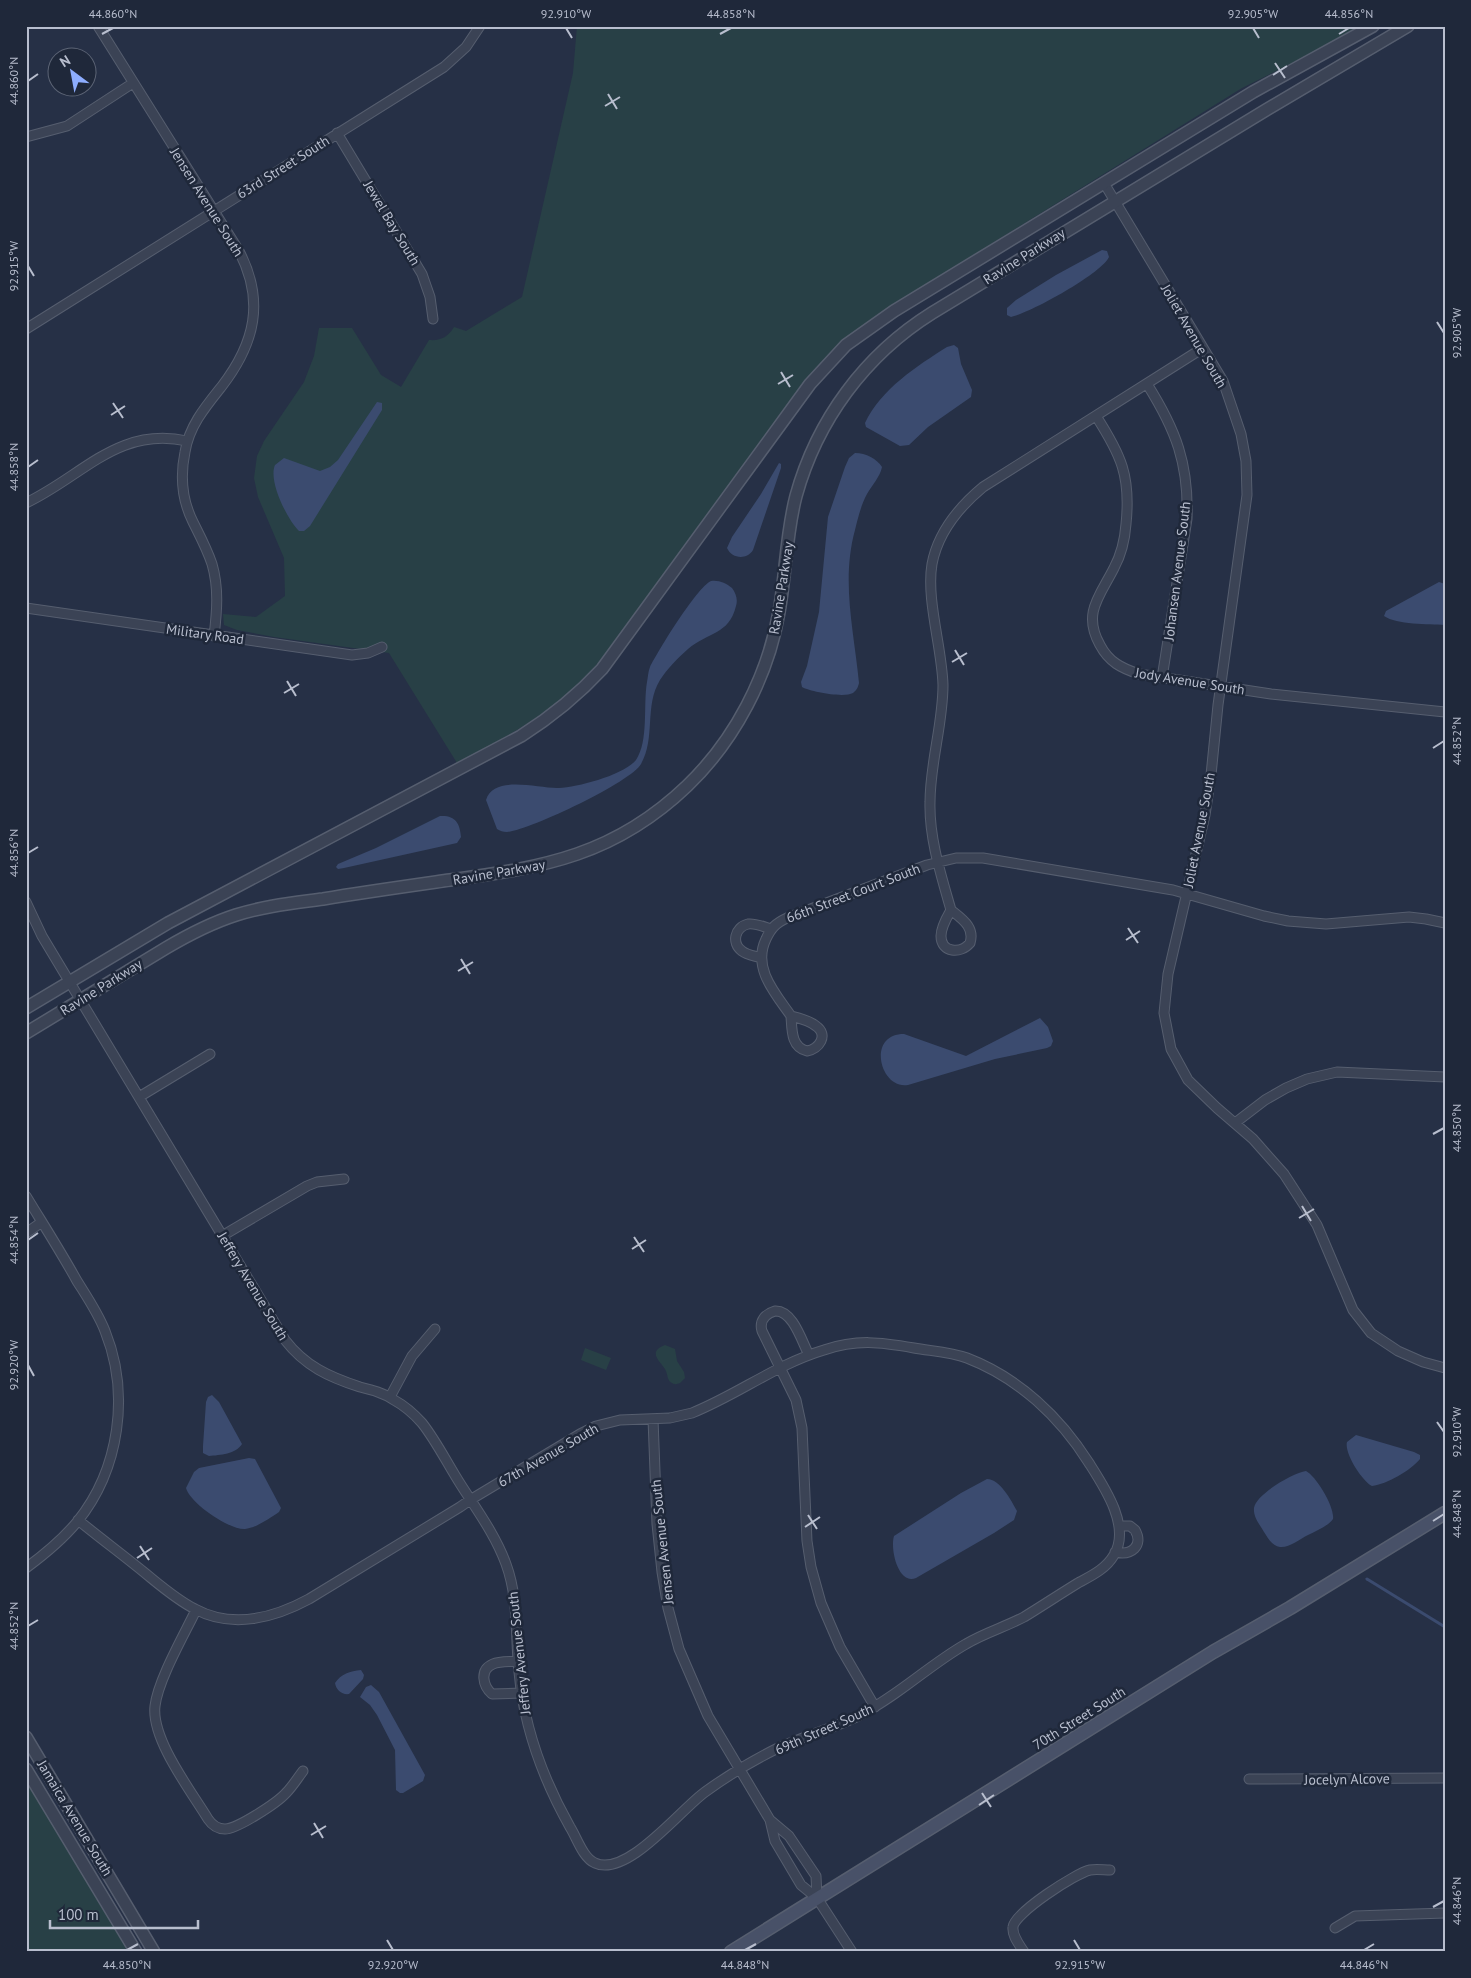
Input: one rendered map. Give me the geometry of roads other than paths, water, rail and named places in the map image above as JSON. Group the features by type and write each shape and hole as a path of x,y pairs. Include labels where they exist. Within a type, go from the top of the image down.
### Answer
{"main road":[{"name":"70th Street South","path":"731,1952 1213,1652 1290,1608 1445,1513"}],"street":[{"path":"26,137 67,126 133,83 98,26"},
{"name":"63rd Street South","path":"26,329 456,57 476,35 480,26"},
{"name":"Ravine Parkway","path":"26,1008 168,923 521,736 551,716 579,693 602,670 794,404 835,356 862,332 1253,92 1373,26"},
{"name":"Ravine Parkway","path":"26,1033 188,935 236,915 282,905 506,872 552,863 583,853 611,840 660,809 688,785 716,754 737,724 757,684 776,630 789,530 801,479 824,427 849,388 876,356 921,320 1114,201 1408,26"},
{"name":"Jensen Avenue South","path":"133,83 239,251 248,271 253,292 250,335 242,357 202,411 187,441 184,460 183,492 190,516 208,554 215,575 217,606 214,636"},
{"name":"Jewel Bay South","path":"337,133 422,274 430,297 433,319"},
{"name":"Joliet Avenue South","path":"1104,184 1223,381 1241,434 1246,462 1247,495 1220,686 1205,815 1168,974 1164,1013 1171,1049 1188,1080 1253,1139 1284,1174 1317,1225 1354,1310 1371,1333 1398,1351 1423,1362 1445,1368"},
{"path":"951,910 941,932 941,939 947,948 952,951 959,951 970,943 971,932 966,924 951,910 931,828 930,802 943,686 931,585 932,564 937,547 950,521 959,509 983,487 1203,348"},
{"name":"Johansen Avenue South","path":"1148,384 1161,405 1177,439 1186,480 1188,502 1186,528 1162,678"},
{"name":"Jody Avenue South","path":"1096,416 1113,443 1123,464 1126,476 1128,506 1122,549 1092,610 1092,624 1103,650 1114,664 1138,674 1271,694 1445,712"},
{"path":"26,503 124,444 162,437 187,441"},
{"name":"Military Road","path":"26,608 352,655 368,653 382,647"},
{"name":"66th Street Court South","path":"771,929 750,924 742,926 736,935 736,943 739,949 761,958 764,942 771,929 787,918 938,862 967,857 983,858 1186,893 1264,916 1294,922 1326,924 1426,918 1445,923"},
{"name":"Jeffery Avenue South","path":"26,902 42,936 280,1333 302,1359 318,1370 335,1378 390,1397 410,1411 424,1426 497,1545 509,1573 516,1605 521,1693 528,1727 539,1761 558,1806 590,1861 602,1866"},
{"path":"761,958 764,974 790,1016"},
{"path":"139,1096 210,1054"},
{"path":"1235,1123 1265,1100 1286,1088 1307,1079 1337,1072 1445,1077"},
{"path":"222,1236 307,1186 317,1182 344,1179"},
{"path":"26,1196 99,1318 109,1343 117,1372 119,1404 115,1442 104,1476 78,1520 58,1543 26,1568"},
{"path":"26,1232 42,1222"},
{"path":"809,1355 789,1318 780,1311 772,1312 764,1318 761,1328 796,1400 802,1428 803,1473 810,1567 821,1604 840,1647 875,1706"},
{"path":"390,1397 412,1356 435,1329"},
{"name":"67th Avenue South","path":"78,1520 169,1592 196,1610 236,1619 259,1618 282,1613 309,1599 587,1430 612,1422 653,1419 692,1413 809,1355 845,1344 877,1342 964,1357 996,1372 1026,1390 1075,1441 1096,1474 1120,1526"},
{"name":"Jensen Avenue South","path":"653,1419 657,1524 668,1608 691,1680 708,1716 770,1820 775,1841 801,1885 818,1898 852,1952"},
{"path":"1120,1526 1130,1526 1135,1530 1138,1542 1136,1547 1130,1552 1115,1552 1119,1540 1120,1526"},
{"name":"69th Street South","path":"602,1866 614,1865 631,1856 666,1829 706,1792 740,1770 778,1748 836,1726 875,1706 968,1643 1022,1618 1104,1567 1115,1552"},
{"path":"196,1610 159,1690 155,1716 161,1740 208,1820 215,1827 222,1829 238,1825 284,1796 303,1771"},
{"path":"518,1661 493,1664 485,1671 483,1679 486,1689 492,1694 521,1693"},
{"name":"Jamaica Avenue South","path":"26,1737 154,1952"},
{"name":"Jamaica Avenue South","path":"26,1769 136,1952"},
{"name":"Jocelyn Alcove","path":"1249,1779 1445,1778"},
{"name":"Jensen Avenue South","path":"770,1820 789,1836 816,1876 818,1898"},
{"path":"1024,1952 1015,1938 1013,1930 1013,1924 1019,1916 1036,1900 1089,1870 1110,1870"},
{"path":"1335,1928 1355,1916 1445,1912"}],"water":[{"path":"1102,250 1107,251 1109,257 1093,273 1064,292 1033,308 1011,317 1007,315 1007,308 1016,300 1056,275"},
{"path":"954,345 958,348 961,364 972,390 971,397 928,427 909,445 900,446 866,427 865,423 872,411 890,389 924,362 947,347"},
{"path":"377,402 382,403 382,410 310,526 304,531 299,531 289,518 276,490 274,480 275,465 284,458 320,471 330,467 338,460"},
{"path":"855,453 871,457 882,467 863,503 851,549 849,568 850,606 859,683 853,693 835,695 806,689 802,687 801,682 807,666 819,612 828,517 845,467 849,458"},
{"path":"779,463 781,468 753,550 743,557 736,556 729,552 727,548 732,537"},
{"path":"711,581 722,582 732,588 737,601 733,615 723,628 688,649 660,680 652,700 648,744 641,764 619,782 557,814 507,832 497,829 486,800 491,792 498,787 518,785 559,788 577,785 622,771 636,760 643,743 646,691 650,667 669,634 688,607"},
{"path":"1439,582 1445,584 1445,625 1405,623 1384,616 1386,611"},
{"path":"440,816 449,817 458,824 461,837 457,843 344,868 338,869 336,867 338,864 376,848"},
{"path":"1040,1018 1048,1027 1053,1041 1051,1046 1047,1048 995,1059 908,1085 898,1084 890,1079 884,1071 881,1051 885,1043 892,1036 904,1034 966,1056"},
{"path":"212,1395 219,1402 242,1444 232,1452 209,1456 203,1453 203,1446 206,1402 208,1397"},
{"path":"1356,1435 1414,1452 1420,1455 1420,1459 1398,1476 1384,1483 1372,1486 1359,1473 1348,1453 1347,1442"},
{"path":"249,1458 255,1459 281,1508 279,1512 263,1522 245,1529 230,1525 202,1508 186,1488 194,1472 199,1468"},
{"path":"1306,1471 1315,1479 1324,1492 1331,1507 1333,1519 1325,1526 1291,1545 1277,1546 1270,1541 1259,1524 1254,1508 1256,1502 1284,1480"},
{"path":"987,1479 1001,1486 1008,1496 1017,1511 1014,1520 916,1578 910,1579 904,1576 894,1557 894,1536 961,1493"},
{"path":"361,1670 364,1675 363,1679 349,1694 344,1694 338,1690 335,1683 340,1677 350,1672"},
{"path":"371,1685 379,1692 425,1775 423,1781 403,1793 396,1790 395,1750 377,1715 370,1705 360,1697 366,1687"}],"waterway":[{"path":"1367,1579 1445,1627"}]}
